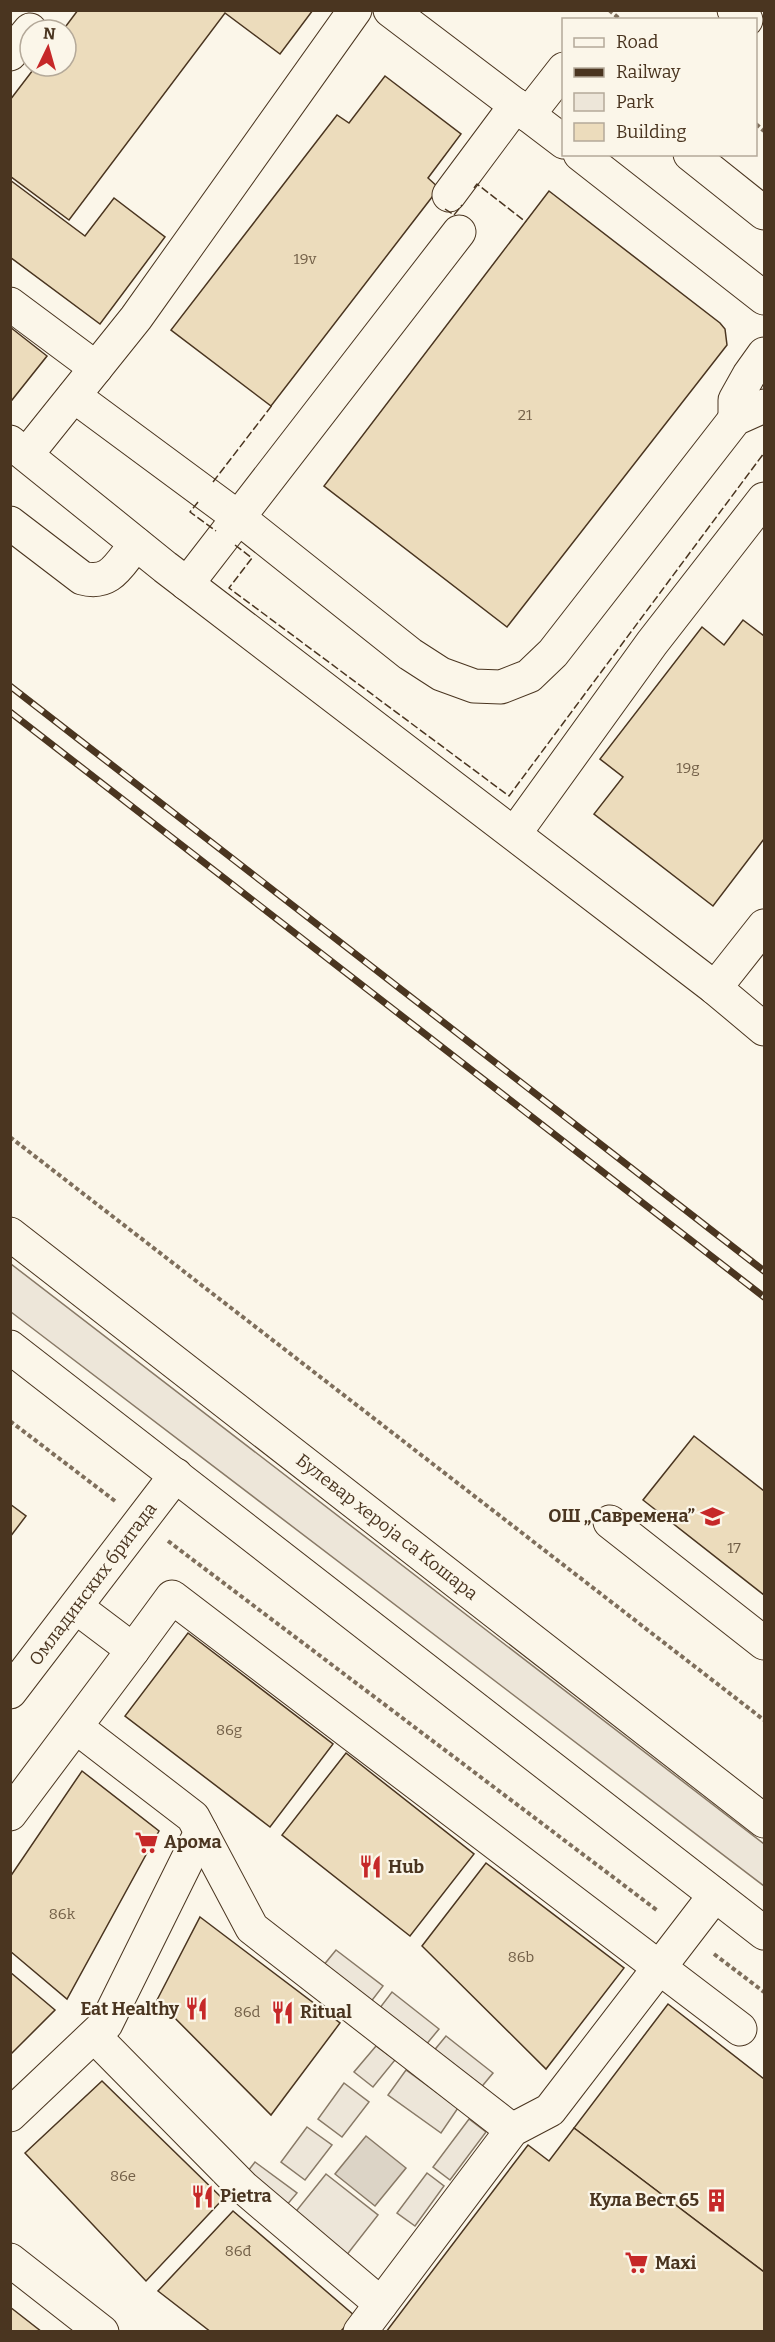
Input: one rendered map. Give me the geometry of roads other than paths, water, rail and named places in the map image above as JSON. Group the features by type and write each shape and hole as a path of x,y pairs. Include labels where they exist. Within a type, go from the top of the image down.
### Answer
{"main road":[{"path":"355,10 136,318 74,396 19,448 136,544 515,833 716,988 765,1029"},
{"path":"390,10 562,140"},
{"path":"449,195 522,110 562,71"},
{"path":"583,156 765,298"},
{"path":"693,156 765,213"},
{"path":"188,584 459,232"},
{"path":"10,304 96,368"},
{"path":"735,419 735,400 749,375 765,354"},
{"path":"74,396 239,518 410,654 441,674 474,686 501,687 529,676 553,653 735,419 765,406"},
{"path":"515,833 652,643 765,499"},
{"path":"10,523 82,578 94,581 108,578 136,544"},
{"path":"716,988 765,926"},
{"name":"Булевар хероја са Кошара","path":"10,1234 762,1813"},
{"path":"10,1347 765,1933"},
{"name":"Омладинских бригада","path":"10,1692 176,1475"},
{"path":"610,1522 765,1643"},
{"path":"10,1814 172,1597 740,2029"},
{"path":"76,1607 133,1650"},
{"path":"76,1727 193,1817 252,1928 512,2130"},
{"path":"10,2115 106,2024 201,1832"},
{"path":"360,2331 512,2130 550,2110 715,1896"},
{"path":"94,2036 243,2187 381,2304"},
{"path":"10,2260 102,2331"}],"railway":[{"path":"10,686 764,1271"},
{"path":"10,712 764,1297"}],"place":[{"name":"ОШ „Савремена”","path":"713,1516"},
{"name":"Арома","path":"146,1842"},
{"name":"Hub","path":"370,1867"},
{"name":"Eat Healthy","path":"197,2009"},
{"name":"Ritual","path":"282,2012"},
{"name":"Pietra","path":"202,2196"},
{"name":"Кула Вест 65","path":"717,2200"},
{"name":"Maxi","path":"637,2263"}]}
